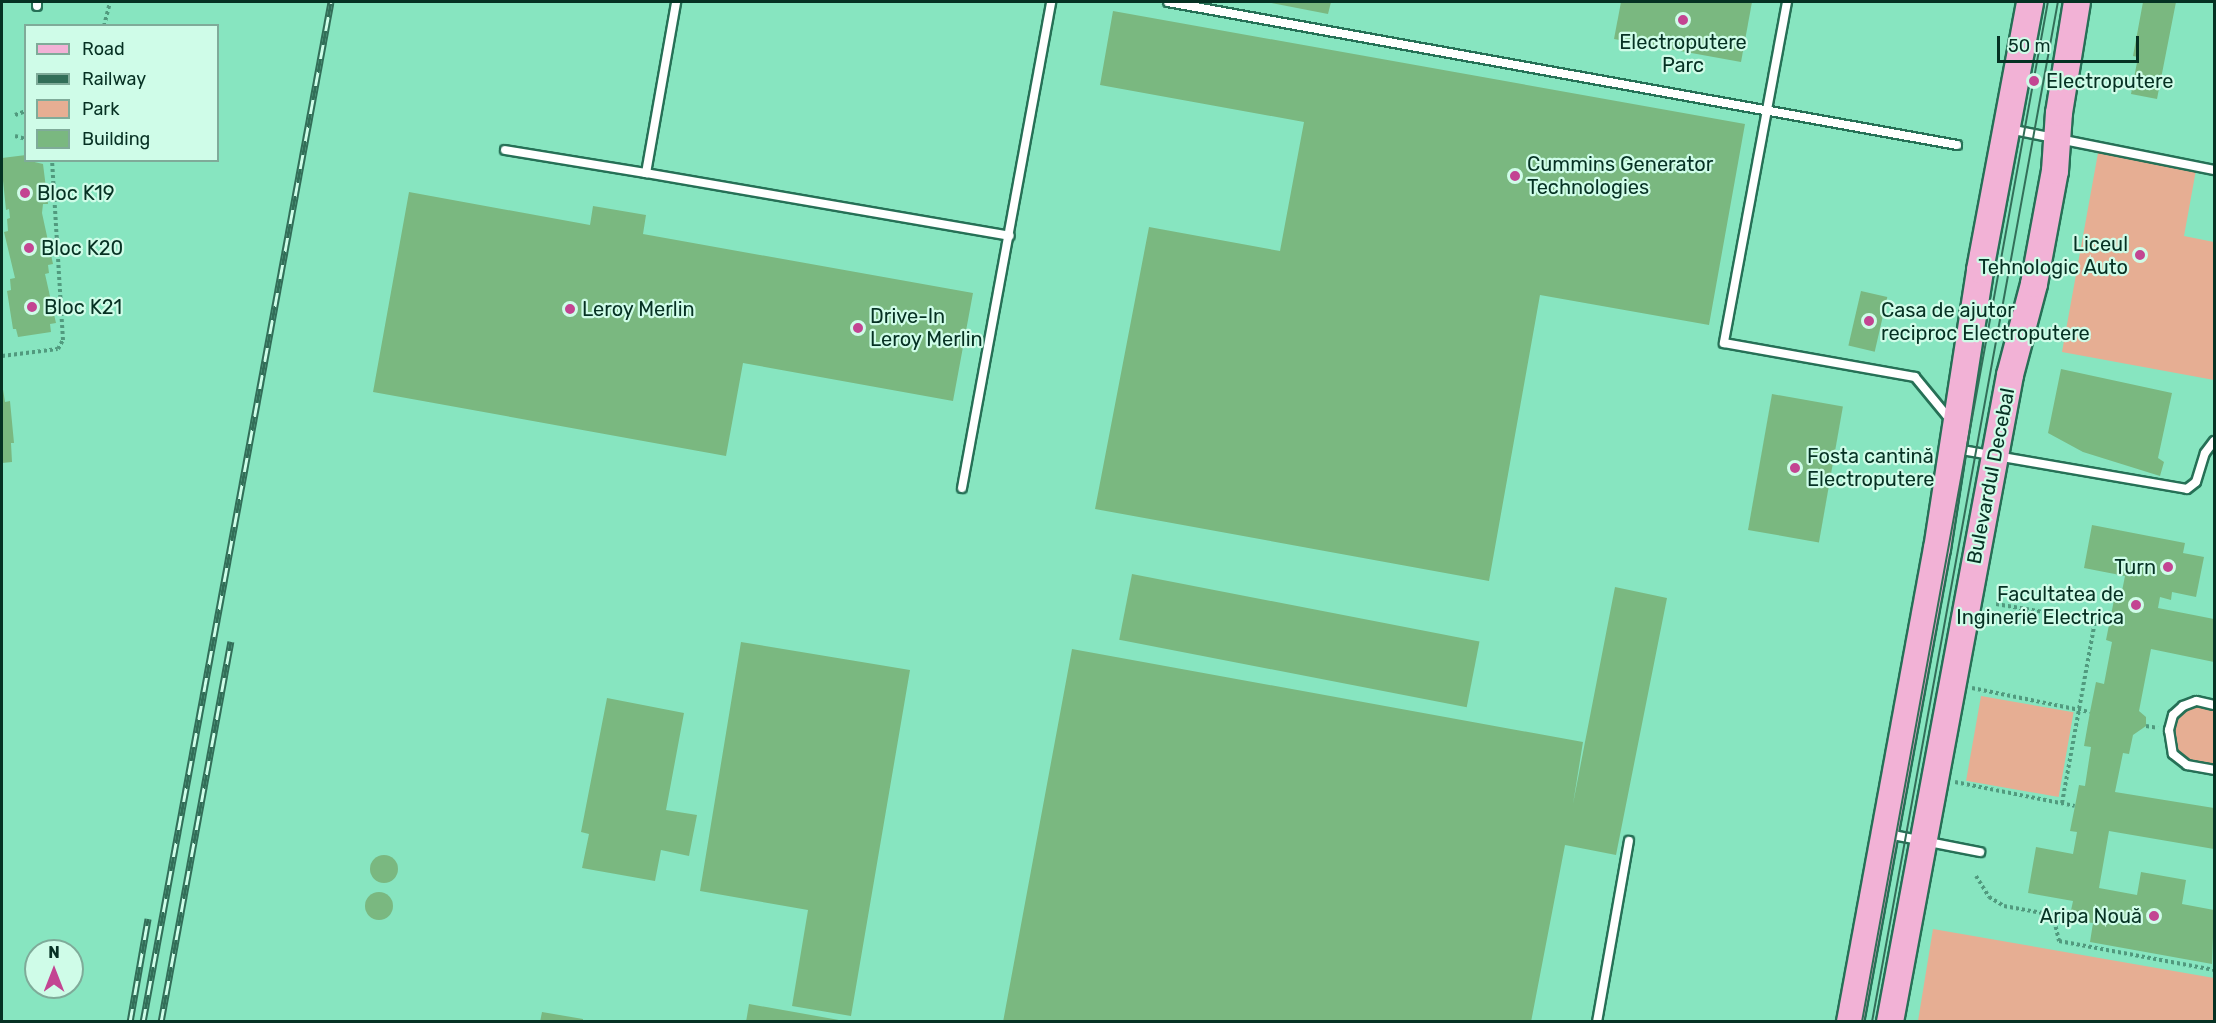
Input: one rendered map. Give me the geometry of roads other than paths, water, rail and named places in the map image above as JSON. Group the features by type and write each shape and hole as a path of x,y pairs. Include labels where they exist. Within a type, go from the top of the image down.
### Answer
{"main road":[{"name":"Bulevardul Decebal","path":"1850,1022 2030,2"},
{"name":"Bulevardul Decebal","path":"1890,1022 2010,375 2034,284 2077,2"}],"lane":[{"path":"646,173 676,2"},
{"path":"962,488 1010,236 1051,2"},
{"path":"1168,2 1767,109 1957,146"},
{"path":"1787,2 1724,343 1916,377 1954,437 1995,456 2187,489 2196,482 2205,453 2214,441"},
{"path":"2006,128 2214,170"},
{"path":"505,150 1010,236"},
{"path":"2214,705 2196,701 2183,706 2173,715 2169,730 2173,754 2187,765 2214,770"},
{"path":"1885,833 1980,852"},
{"path":"1597,1022 1629,841"}],"tram line":[{"path":"1862,1022 2048,2"},
{"path":"1872,1022 2058,2"}],"railway":[{"path":"143,1022 331,2"},
{"path":"161,1022 231,641"},
{"path":"130,1022 148,919"}],"place":[{"name":"Electroputere Parc","path":"1683,20"},
{"name":"Electroputere","path":"2034,81"},
{"name":"Cummins Generator Technologies","path":"1515,176"},
{"name":"Bloc K19","path":"25,193"},
{"name":"Bloc K20","path":"29,248"},
{"name":"Liceul Tehnologic Auto","path":"2140,255"},
{"name":"Bloc K21","path":"32,307"},
{"name":"Leroy Merlin","path":"570,309"},
{"name":"Casa de ajutor reciproc Electroputere","path":"1869,321"},
{"name":"Drive-In Leroy Merlin","path":"858,328"},
{"name":"Fosta cantină Electroputere","path":"1795,468"},
{"name":"Turn","path":"2168,567"},
{"name":"Facultatea de Inginerie Electrica","path":"2136,605"},
{"name":"Aripa Nouă","path":"2154,916"}]}
